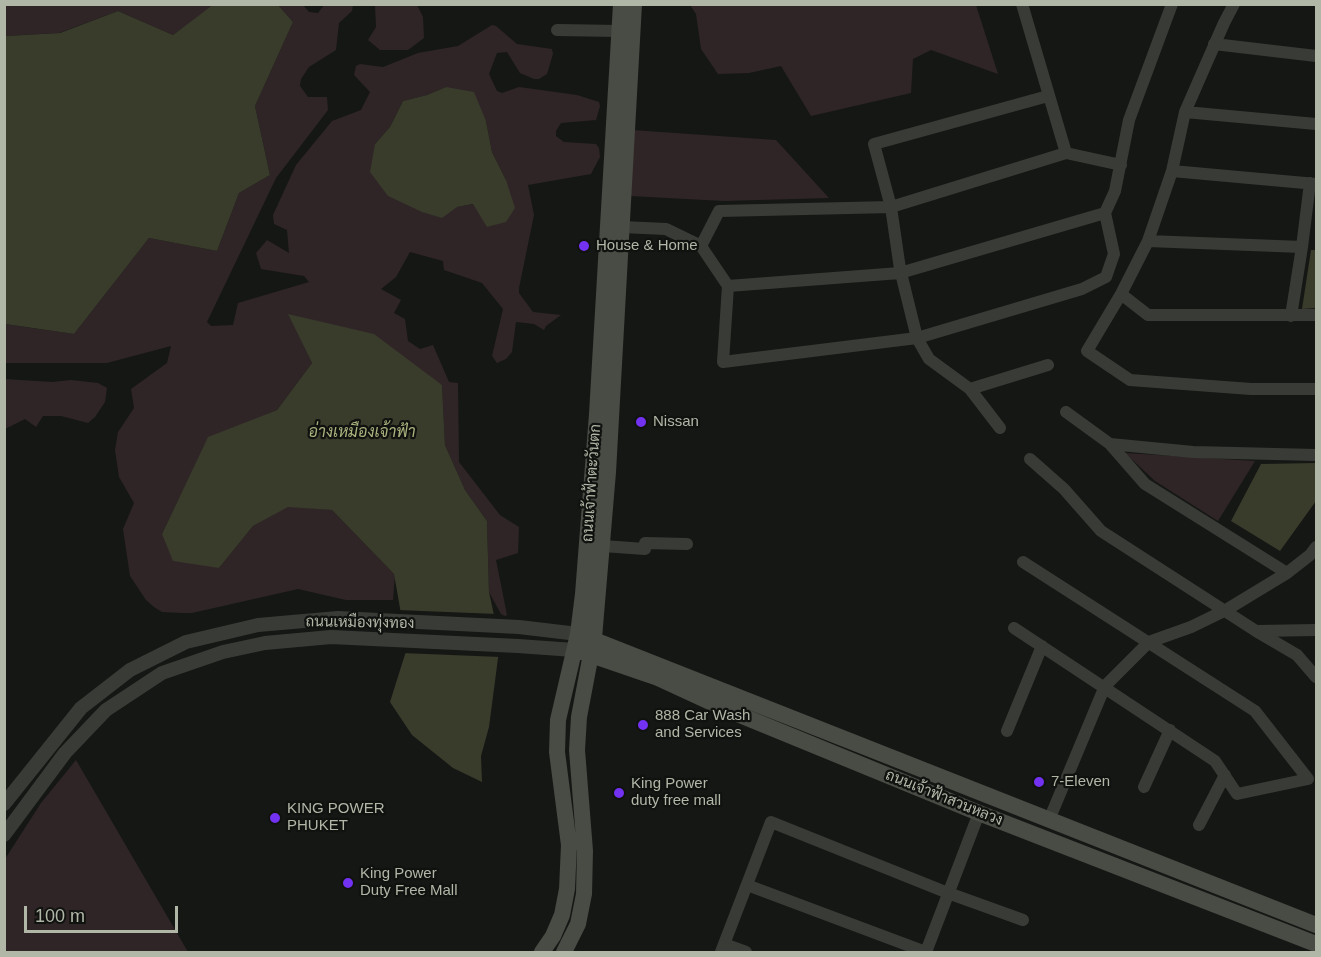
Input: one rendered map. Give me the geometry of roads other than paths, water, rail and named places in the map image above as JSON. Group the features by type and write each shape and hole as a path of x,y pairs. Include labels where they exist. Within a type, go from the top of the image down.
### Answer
{"main road":[{"name":"ถนนเจ้าฟ้าตะวันตก","path":"564,952 578,924 584,894 585,851 577,750 584,644 583,594 597,414 621,4"},
{"name":"ถนนเจ้าฟ้าตะวันตก","path":"542,952 553,936 562,915 567,889 569,845 557,743 558,720 584,644 603,546 615,372 634,4"},
{"name":"ถนนเจ้าฟ้าสวนหลวง","path":"584,644 723,708 979,813 1317,944"},
{"name":"ถนนเจ้าฟ้าสวนหลวง","path":"584,644 1049,820 1317,925"},
{"path":"1154,880 1161,864"}],"street":[{"path":"1022,4 1066,153"},
{"path":"1234,4 1185,112 1172,171 1148,241 1087,351 1130,380 1251,389 1317,389"},
{"path":"622,227 666,229 701,246 728,286 723,362 917,338 1082,289 1106,277 1114,254 1105,213 1115,191 1129,120 1167,5"},
{"path":"557,30 620,31"},
{"path":"1214,44 1317,56"},
{"path":"1000,428 970,389 929,359 917,338 900,273 891,207 874,144 1048,96"},
{"path":"1185,112 1317,124"},
{"path":"701,246 719,211 891,207 1066,153 1121,165"},
{"path":"1172,171 1313,184 1291,316"},
{"path":"728,286 900,273 1105,213"},
{"path":"1148,241 1302,247"},
{"path":"1120,294 1148,315 1317,315"},
{"path":"970,389 1048,364"},
{"path":"1066,412 1110,444 1145,484 1287,573"},
{"path":"1110,444 1193,453 1317,455"},
{"path":"1030,459 1064,489 1101,531 1297,655 1317,677"},
{"path":"603,546 645,549 645,543 687,544"},
{"path":"1049,820 1105,686 1149,642 1191,627 1226,610 1287,573 1317,547"},
{"path":"1014,628 1105,686 1215,761 1237,794 1308,779 1256,711 1023,562"},
{"path":"1302,562 1317,562"},
{"name":"ถนนเหมืองทุ่งทอง","path":"4,804 81,708 129,670 186,642 258,625 338,618 519,627 584,644"},
{"path":"1256,631 1317,630"},
{"name":"ถนนเหมืองทุ่งทอง","path":"7,826 65,753 106,710 162,673 223,651 265,643 331,637 518,646 584,644"},
{"path":"1007,731 1041,646"},
{"path":"1144,787 1170,730"},
{"path":"1198,825 1225,775"},
{"path":"747,885 926,952 979,813"},
{"path":"746,952 722,948 771,822 948,893 1023,920"}],"water":[{"path":"214,4 278,5 293,22 255,106 270,175 239,193 217,251 149,238 74,334 5,324 5,36 60,33 118,11 173,35"},
{"path":"446,87 474,92 486,121 492,152 506,180 515,208 506,222 487,227 473,204 457,207 442,218 422,212 388,196 370,172 375,144 390,127 403,101"},
{"path":"1311,250 1316,250 1316,308 1302,309"},
{"name":"อ่างเหมืองเจ้าฟ้า","path":"288,314 374,334 442,385 445,445 465,490 487,521 489,592 500,643 489,727 481,756 482,782 453,768 412,735 390,702 407,648 394,574 332,510 288,507 253,526 219,568 173,561 162,534 208,437 277,410 312,363"},
{"path":"1316,463 1316,501 1280,551 1231,521 1261,464"}],"place":[{"name":"House & Home","path":"584,246"},
{"name":"Nissan","path":"641,422"},
{"name":"888 Car Wash and Services","path":"643,725"},
{"name":"7-Eleven","path":"1039,782"},
{"name":"King Power duty free mall","path":"619,793"},
{"name":"KING POWER PHUKET","path":"275,818"},
{"name":"King Power Duty Free Mall","path":"348,883"}]}
